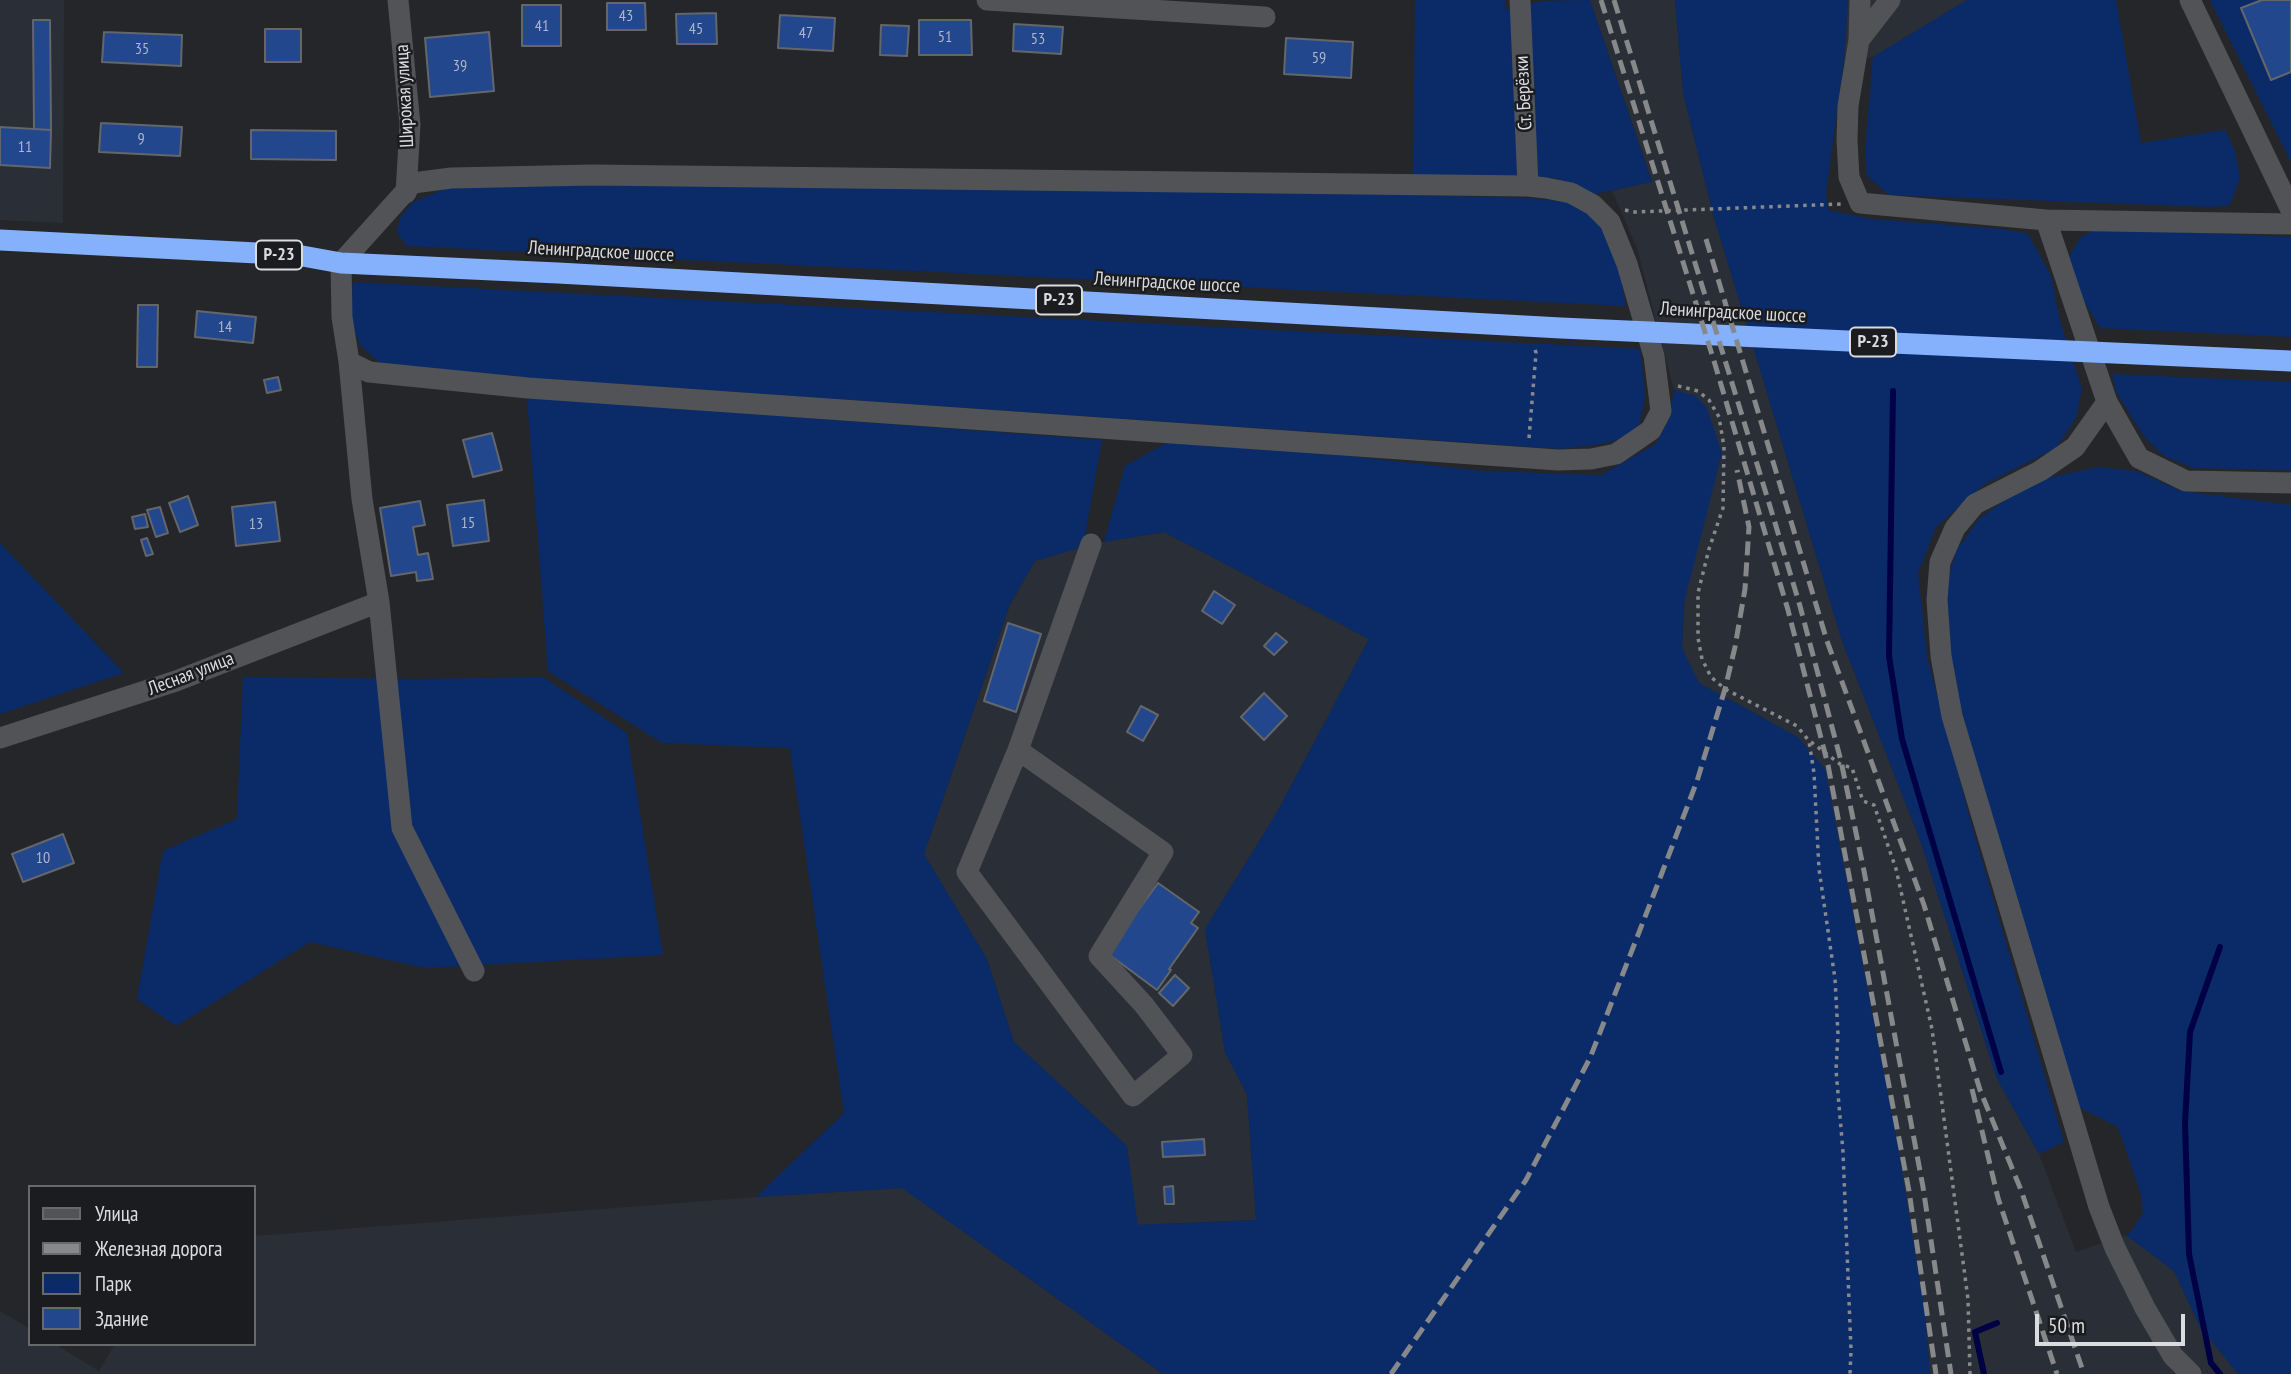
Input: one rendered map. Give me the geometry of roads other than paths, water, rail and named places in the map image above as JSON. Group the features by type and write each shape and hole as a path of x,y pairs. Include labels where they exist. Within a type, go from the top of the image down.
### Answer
{"highway":[{"name":"Ленинградское шоссе","path":"0,240 297,256 341,263 558,272 1560,328 2291,361"}],"street":[{"name":"Широкая улица","path":"398,0 410,125 406,193"},
{"path":"987,0 1265,17"},
{"name":"Ст. Берёзки","path":"1520,0 1528,186"},
{"path":"1860,0 1859,40 1848,106 1849,177 1860,203 2046,220 2291,224"},
{"path":"1859,40 1890,0"},
{"path":"2190,0 2291,210"},
{"path":"349,362 369,372 528,388 1558,460 1591,459 1616,453 1651,430 1661,411 1654,356 1627,264 1610,222 1593,205 1571,193 1528,186 593,175 451,178 413,183 341,263 342,317 362,499 379,602 401,828 474,971"},
{"path":"2046,220 2108,402 2138,458 2186,481 2291,483"},
{"path":"2108,402 2075,446 2040,471 1975,504 1955,528 1940,562 1937,600 1941,656 1952,716 2099,1207 2115,1248 2145,1308 2173,1356 2191,1374"},
{"path":"1018,750 1163,852 1099,956 1144,1005 1182,1055 1133,1096 967,872 1018,750 1091,544"},
{"name":"Лесная улица","path":"0,738 176,681 379,602"}],"waterway":[{"path":"1893,391 1889,656 1902,739 2001,1072"},
{"path":"2220,947 2190,1032 2185,1123 2189,1254 2211,1363 2220,1374"},
{"path":"1984,1374 1975,1332 1997,1323"}],"railway":[{"path":"1601,0 1714,361 1788,610 1828,765 1909,1191 1936,1374"},
{"path":"1614,0 1800,606 1841,761 1923,1187 1951,1374"},
{"path":"1706,239 1827,641 1924,905 1980,1090 2021,1190 2084,1374"},
{"path":"1391,1374 1526,1180 1590,1058 1652,899 1697,781 1735,647 1745,589 1749,527 1737,470"},
{"path":"1972,1089 1998,1198 2057,1374"}]}
